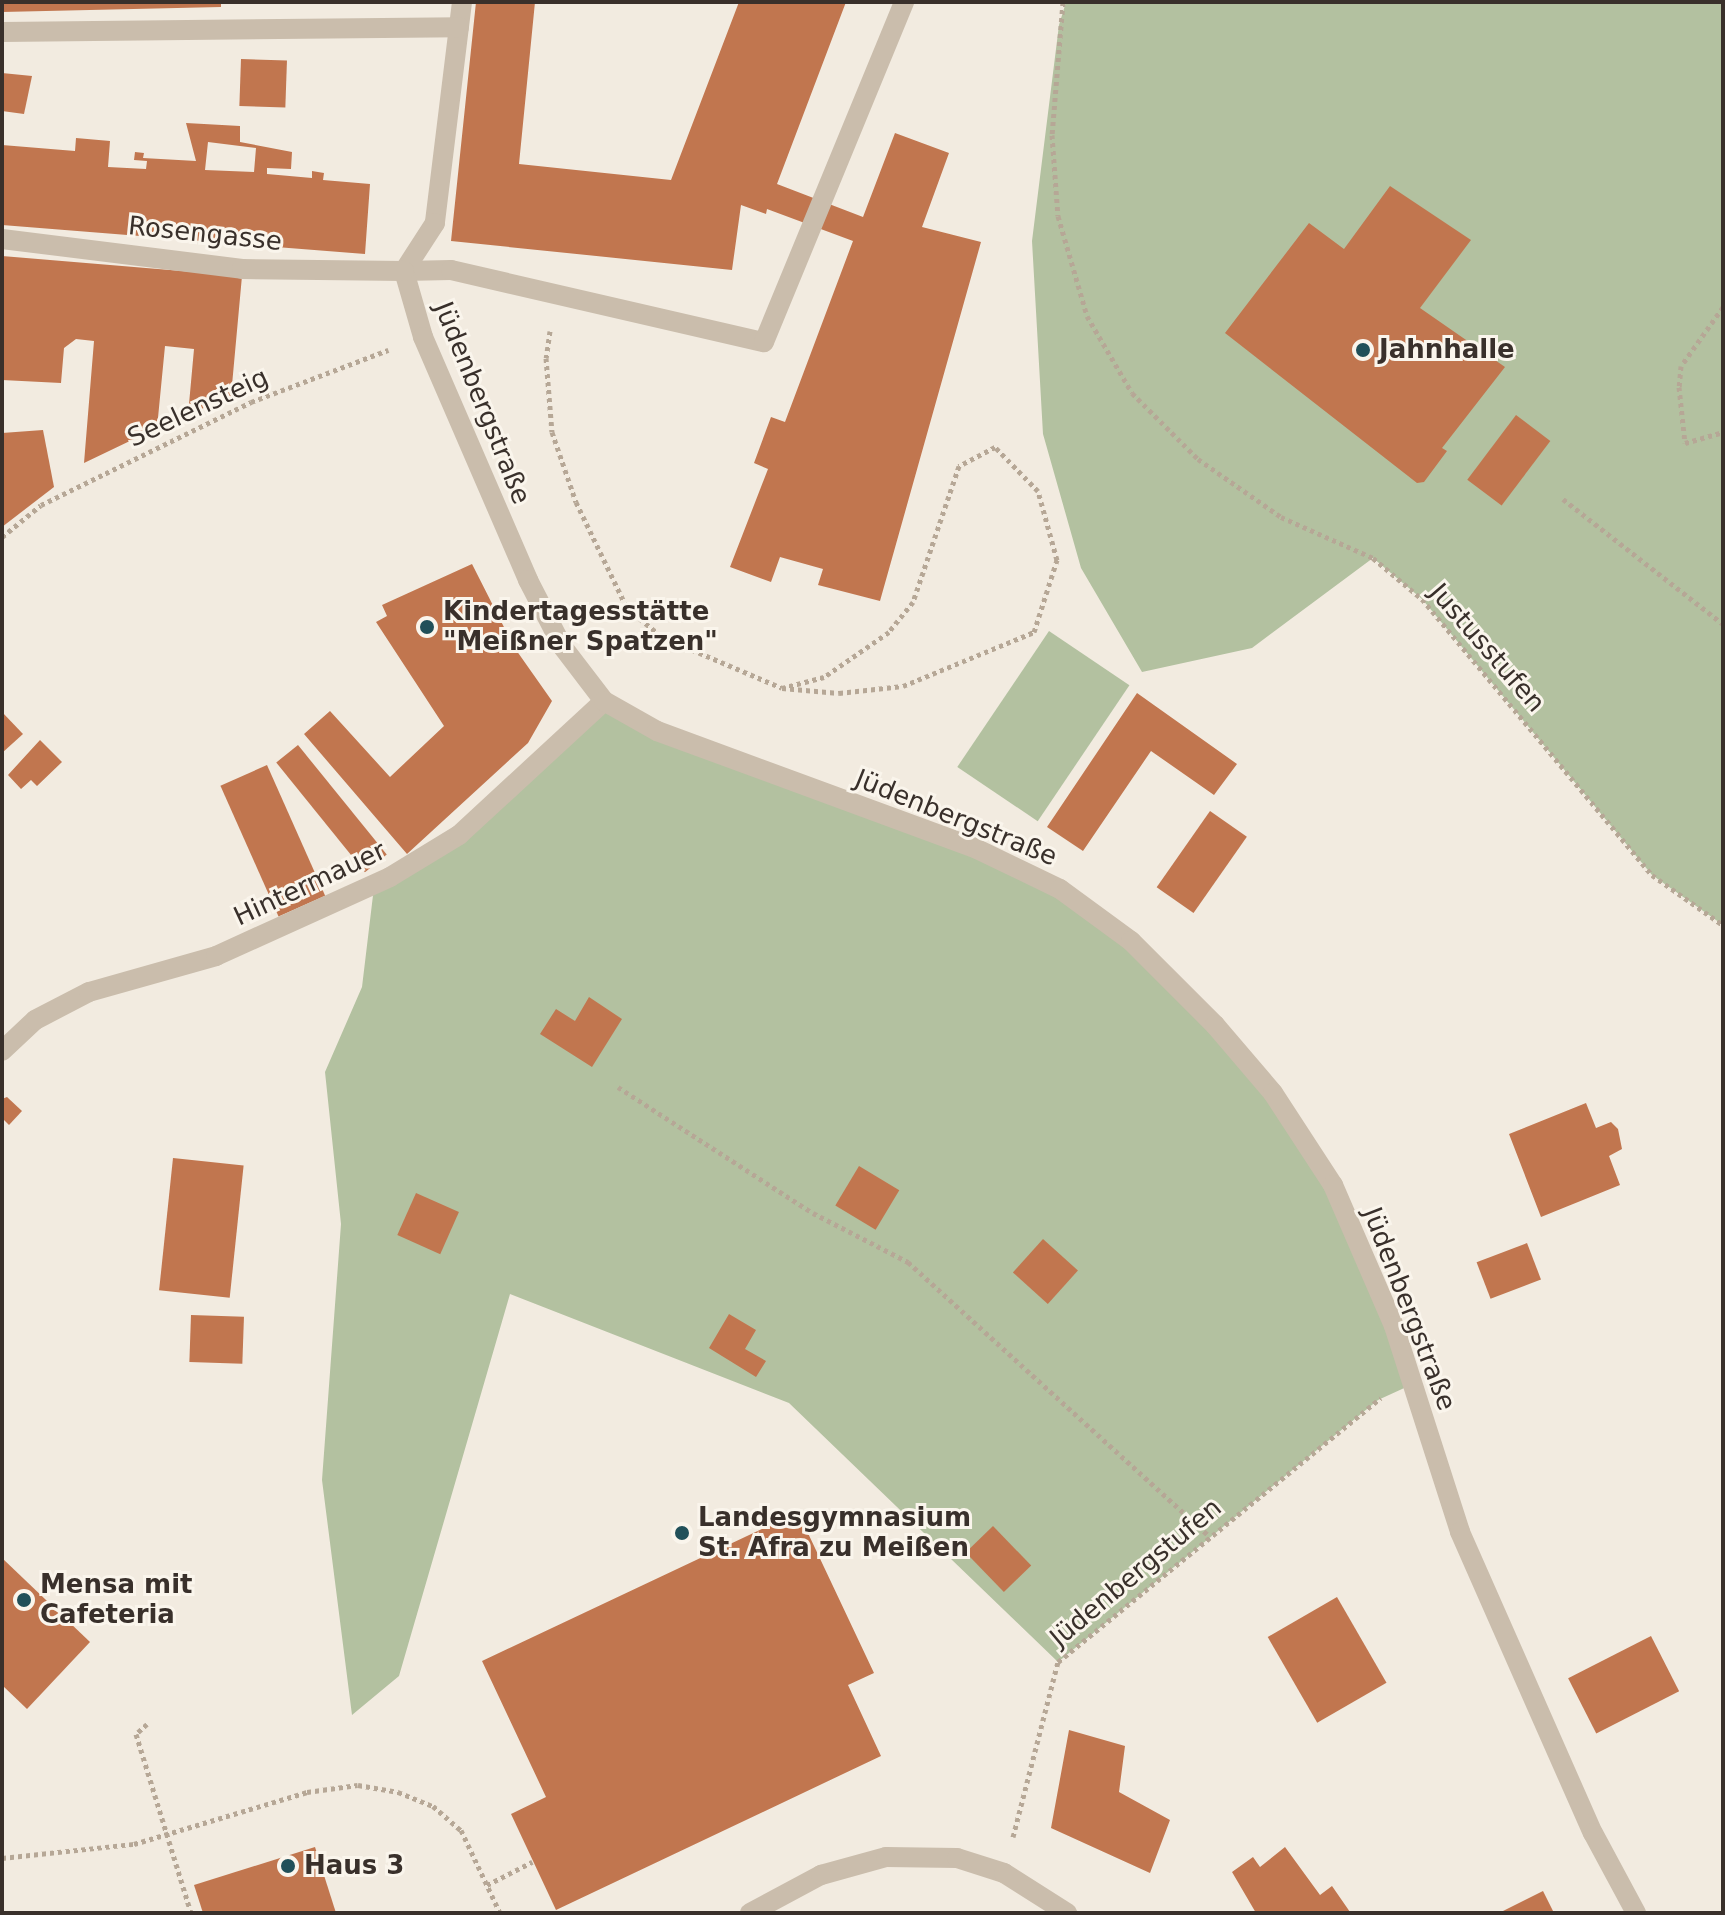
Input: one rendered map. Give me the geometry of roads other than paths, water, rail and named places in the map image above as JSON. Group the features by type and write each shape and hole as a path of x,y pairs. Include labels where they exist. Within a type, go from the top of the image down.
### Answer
{"street":[{"path":"404,271 435,223 462,2"},
{"name":"Rosengasse","path":"2,239 242,269 451,270 764,342 904,2"},
{"path":"2,32 459,27"},
{"name":"Jüdenbergstraße","path":"404,271 423,337 528,580 562,646 604,701 657,731 977,849 1060,889 1131,941 1205,1013 1273,1093 1333,1185 1394,1326 1460,1532 1593,1833 1636,1913"},
{"name":"Hintermauer","path":"2,1051 35,1020 89,992 216,956 382,882 459,835 604,701"},
{"path":"750,1913 821,1875 886,1857 957,1858 1004,1873 1067,1913"}],"place":[{"name":"Jahnhalle","path":"1363,350"},
{"name":"Kindertagesstätte \"Meißner Spatzen\"","path":"427,627"},
{"name":"Landesgymnasium St. Afra zu Meißen","path":"682,1533"},
{"name":"Mensa mit Cafeteria","path":"24,1600"},
{"name":"Haus 3","path":"288,1866"}]}
